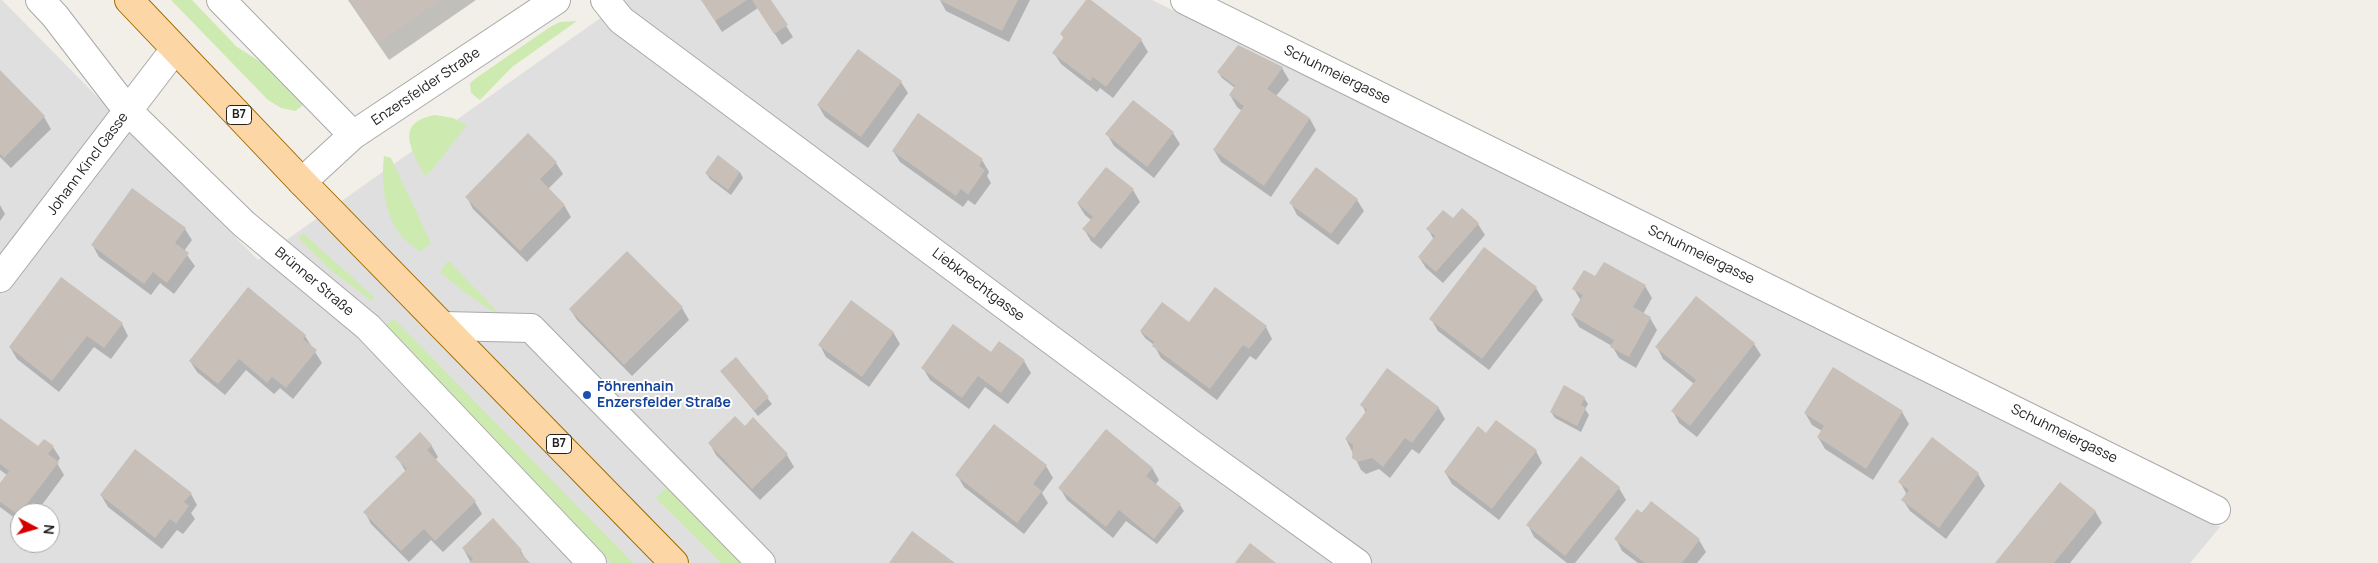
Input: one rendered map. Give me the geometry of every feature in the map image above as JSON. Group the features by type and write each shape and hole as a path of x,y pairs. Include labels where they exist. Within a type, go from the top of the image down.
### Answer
{"main road":[{"name":"B7","path":"128,0 302,182 674,563"}],"street":[{"path":"221,0 353,135"},
{"name":"Enzersfelder Straße","path":"302,182 353,135 556,0"},
{"name":"Liebknechtgasse","path":"605,0 621,20 1194,446 1357,563"},
{"name":"Schuhmeiergasse","path":"1185,0 2216,510"},
{"name":"Brünner Straße","path":"48,8 128,111 244,224 368,327 592,563"},
{"name":"Johann Kincl Gasse","path":"0,278 175,50"},
{"path":"443,326 531,328 761,563"}],"shaded area":[{"path":"0,0 258,260 626,0 1152,0 2220,527 2190,563 0,563"}],"green space":[{"path":"171,0 192,0 237,47 283,76 304,99 302,106 295,111 281,108 268,100"},
{"path":"577,21 512,67 480,100 471,93 470,83 550,27 560,22"},
{"path":"435,115 453,118 467,125 432,170 425,176 411,147 410,131 414,124"},
{"path":"384,156 391,158 431,243 420,252 401,236 390,216 383,186"},
{"path":"304,234 375,298 372,301 333,272 300,240 300,235"},
{"path":"447,262 450,262 505,320 464,292 440,272"},
{"path":"394,319 633,563 611,563 385,326"},
{"path":"667,487 742,563 721,563 656,498"}],"building":[{"path":"349,0 440,0 378,43"},
{"path":"701,0 747,0 715,21"},
{"path":"752,0 771,0 788,25 774,34"},
{"path":"939,0 1018,0 1002,31"},
{"path":"1086,0 1091,0 1142,39 1106,87 1093,77 1090,81 1052,53 1064,37 1060,34"},
{"path":"1238,45 1283,67 1267,89 1310,118 1264,186 1213,150 1244,106 1229,95 1235,86 1217,72"},
{"path":"858,49 902,81 861,137 817,105"},
{"path":"0,70 45,116 4,158 0,154"},
{"path":"1133,100 1174,132 1147,167 1105,134"},
{"path":"918,113 983,159 979,166 985,170 968,195 961,189 956,196 892,151"},
{"path":"528,133 557,162 540,179 565,205 520,251 465,197"},
{"path":"718,155 740,172 728,190 705,173"},
{"path":"1106,167 1134,189 1094,238 1082,229 1093,217 1077,203"},
{"path":"1316,167 1358,199 1331,234 1289,203"},
{"path":"132,188 186,228 175,243 189,253 167,283 153,272 144,284 91,245"},
{"path":"1462,208 1479,223 1436,272 1418,257 1435,236 1426,229 1443,210 1453,218"},
{"path":"1484,247 1537,287 1482,359 1429,319"},
{"path":"627,251 683,307 624,365 569,309"},
{"path":"1604,262 1646,285 1633,307 1651,317 1629,357 1610,347 1614,340 1571,315 1583,295 1572,289 1584,270 1595,276"},
{"path":"61,277 123,323 104,348 87,336 52,381 9,347"},
{"path":"248,287 306,335 303,339 317,350 286,388 272,377 267,383 239,359 218,384 189,361"},
{"path":"1215,287 1267,326 1249,349 1243,345 1210,389 1152,346 1154,342 1140,331 1162,302 1189,322"},
{"path":"1696,296 1755,343 1690,426 1671,411 1696,380 1655,347"},
{"path":"851,300 894,332 862,377 818,345"},
{"path":"953,324 991,352 999,341 1025,360 1001,393 978,376 962,398 921,368"},
{"path":"736,357 769,397 754,411 720,371"},
{"path":"1833,367 1903,411 1866,469 1817,437 1824,426 1804,413"},
{"path":"1387,368 1439,407 1412,443 1405,438 1383,467 1372,458 1358,462 1352,458 1353,445 1345,439 1367,410 1360,405"},
{"path":"1564,385 1585,397 1581,405 1586,408 1577,426 1550,412"},
{"path":"735,416 745,426 753,417 788,454 752,489 708,443"},
{"path":"0,418 38,446 44,439 54,446 48,454 59,462 28,503 10,503 10,509 0,502 0,483 9,471 0,464"},
{"path":"1496,420 1537,450 1492,509 1444,472 1478,426 1486,433"},
{"path":"994,424 1047,465 1033,484 1042,491 1017,523 955,475"},
{"path":"1106,429 1153,468 1146,476 1181,504 1154,539 1119,510 1106,527 1058,488"},
{"path":"420,432 432,445 427,450 476,501 435,541 424,529 401,551 363,512 407,469 395,457"},
{"path":"1932,437 1979,473 1939,528 1901,500 1909,490 1898,482"},
{"path":"135,449 192,493 184,502 189,506 176,524 170,519 155,538 100,495"},
{"path":"1581,456 1620,487 1565,556 1526,525"},
{"path":"2060,482 2096,511 2054,563 1995,563"},
{"path":"1651,501 1700,539 1682,563 1645,563 1614,539 1637,509 1642,513"},
{"path":"493,518 522,550 520,552 530,563 469,563 473,559 462,548"},
{"path":"912,531 955,563 889,563"},
{"path":"1250,543 1276,563 1235,563"}],"place":[{"name":"Föhrenhain Enzersfelder Straße","path":"587,395"}]}
